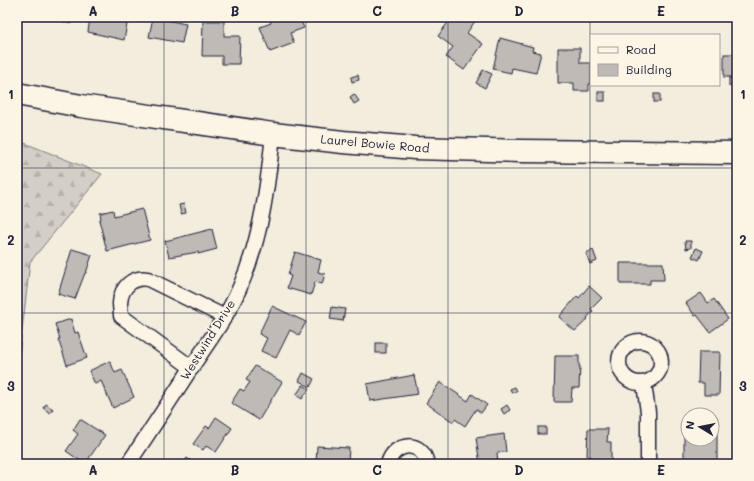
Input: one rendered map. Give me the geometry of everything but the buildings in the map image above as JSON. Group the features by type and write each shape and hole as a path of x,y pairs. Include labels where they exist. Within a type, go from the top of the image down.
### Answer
{"main road":[{"name":"Laurel Bowie Road","path":"17,94 81,106 273,134 383,145 459,150 737,153"}],"street":[{"name":"Westwind Drive","path":"128,464 225,317 245,276 258,232 271,158 273,134"},
{"path":"192,368 122,316 120,302 125,288 130,282 140,277 148,278 225,317"},
{"path":"644,384 648,412 648,464"},
{"path":"388,464 389,458 396,450 404,446 419,450 426,456 427,464"}],"green space":[{"path":"17,140 102,174 30,262 17,374"}]}
